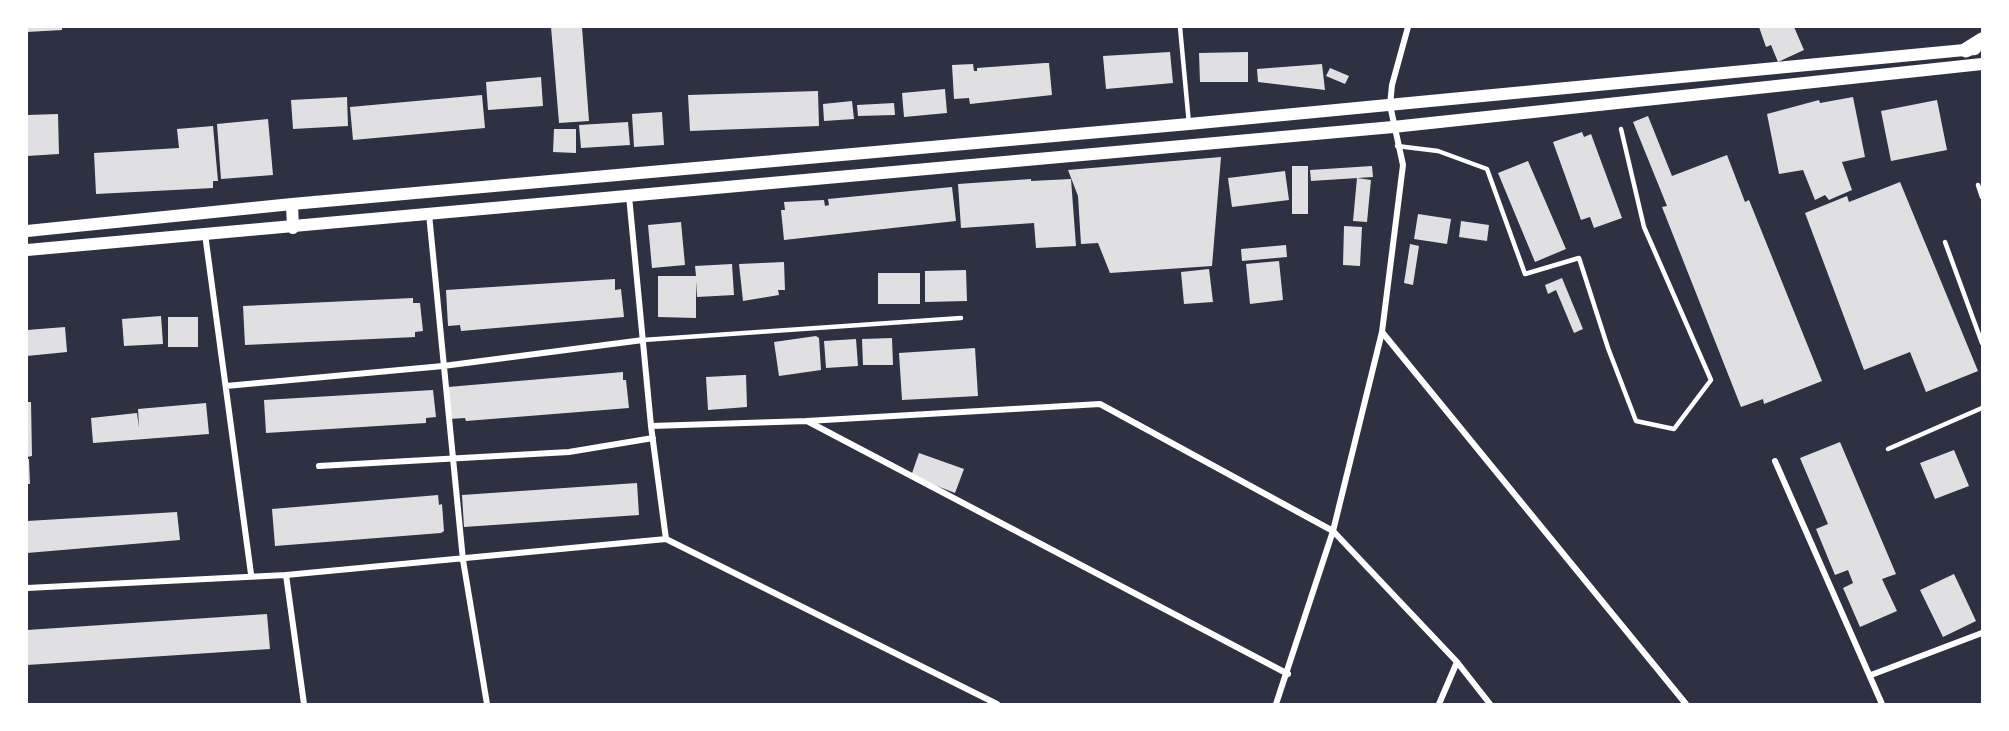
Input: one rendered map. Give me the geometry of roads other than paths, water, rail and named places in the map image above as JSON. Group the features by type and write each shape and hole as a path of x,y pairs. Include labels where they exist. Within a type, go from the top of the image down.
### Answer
{"main road":[{"path":"1966,50 1982,40"},
{"path":"27,231 292,204 1188,124 1982,48"},
{"path":"27,250 293,228 1393,127 1982,64"},
{"path":"292,204 293,228"}],"street":[{"path":"1276,704 1288,674 1333,531 1382,332 1403,165 1397,146 1390,105 1392,85 1408,27"},
{"path":"629,196 651,426 666,539"},
{"path":"429,214 463,560 487,704"},
{"path":"205,234 251,574"},
{"path":"1382,332 1686,704"},
{"path":"225,386 443,366 643,340"},
{"path":"651,426 807,421 1100,404 1333,531 1457,662 1490,704"},
{"path":"807,421 1288,674"},
{"path":"319,466 569,452 653,438"},
{"path":"1775,461 1882,704"},
{"path":"27,588 251,574 286,574 463,560 666,539 997,704"},
{"path":"286,574 304,704"},
{"path":"1871,675 1982,633"},
{"path":"1439,704 1457,662"}],"lane":[{"path":"1180,27 1188,124"},
{"path":"1397,146 1438,151 1487,169 1525,274 1579,258 1608,348 1636,421 1674,429 1711,380 1644,227 1621,129"},
{"path":"1978,185 1982,197"},
{"path":"1944,242 1982,343"},
{"path":"643,340 961,318"},
{"path":"1888,450 1982,408"}]}
